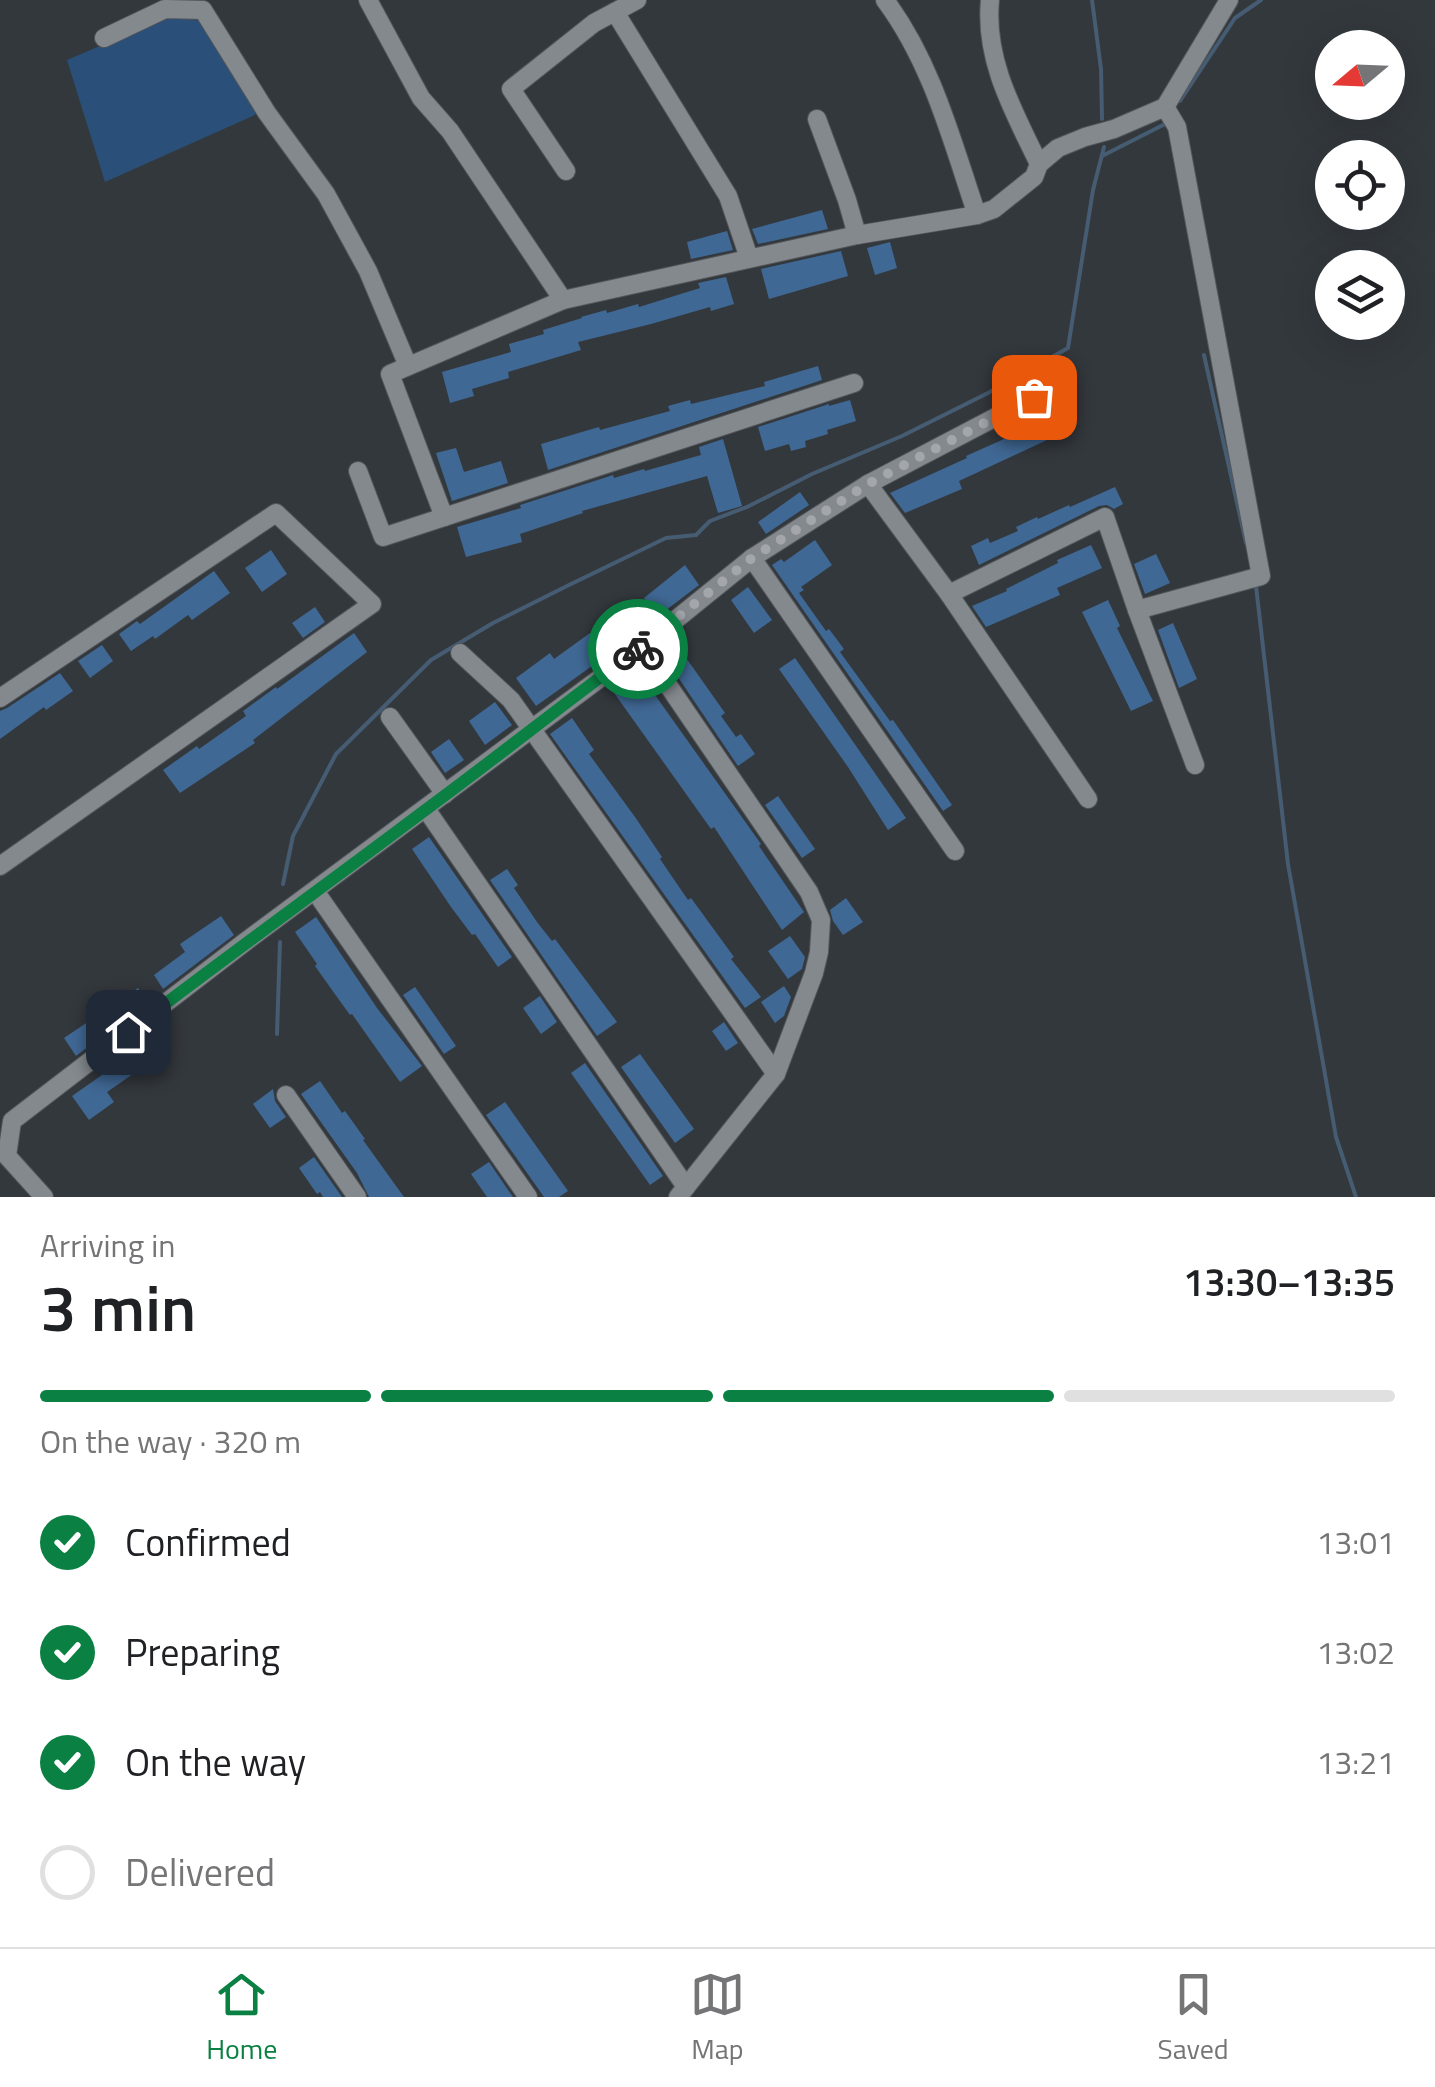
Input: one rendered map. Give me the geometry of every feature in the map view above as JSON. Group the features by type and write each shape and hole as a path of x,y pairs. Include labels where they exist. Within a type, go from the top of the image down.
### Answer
{"street":[{"path":"368,0 421,98 450,130 563,300"},
{"path":"566,171 510,89 594,23 637,0"},
{"path":"885,0 901,21 934,85 977,214"},
{"path":"990,0 990,36 1001,87 1039,164"},
{"path":"444,518 390,374 563,300 994,209 1034,178 1039,164 1058,148 1165,107 1225,1"},
{"path":"104,38 164,9 204,10 267,113 326,194 368,271 408,366"},
{"path":"615,12 728,196 749,258"},
{"path":"1136,610 1261,576 1177,127 1165,107"},
{"path":"817,119 848,200 857,236"},
{"path":"358,471 383,537 854,383"},
{"path":"44,1197 7,1156 12,1121 642,647 752,558 868,484 1034,397"},
{"path":"868,484 949,594 1088,799"},
{"path":"0,698 276,513 372,604 0,866"},
{"path":"949,594 1105,517 1195,766"},
{"path":"752,558 955,851"},
{"path":"426,810 682,1192 776,1074 814,973 821,930 819,911 809,892 642,647"},
{"path":"460,653 511,700 776,1074"},
{"path":"390,717 445,794"},
{"path":"315,891 528,1197"},
{"path":"286,1095 357,1197"}],"shaded area":[{"path":"168,17 203,21 257,109 255,115 105,182 67,60"}],"building":[{"path":"822,210 828,229 758,244 752,229"},
{"path":"727,231 733,250 691,259 687,242"},
{"path":"890,242 897,268 875,275 867,248"},
{"path":"841,251 848,276 769,299 761,269"},
{"path":"726,277 734,304 578,342 581,350 508,372 509,378 472,389 474,396 450,403 442,372 511,352 509,344 581,317 638,304 639,307 700,288 698,283"},
{"path":"818,366 822,380 548,470 541,444 670,411 668,406 690,400 691,404 765,386 764,382"},
{"path":"850,400 856,421 805,441 806,447 791,451 789,444 765,451 758,427"},
{"path":"1040,423 1047,440 959,481 962,489 905,513 890,493 966,456"},
{"path":"723,439 742,506 718,513 707,476 582,511 520,534 522,542 466,557 457,527 613,475 614,478 645,471 701,455 699,447"},
{"path":"456,448 464,472 501,461 508,483 452,501 436,453"},
{"path":"1115,487 1123,504 1114,509 1099,506 979,565 971,546 988,538 990,543 1018,531 1016,527 1037,517"},
{"path":"800,492 809,505 766,534 758,522"},
{"path":"815,540 832,565 801,587 804,590 799,593 844,649 840,652 952,805 943,811 772,565 781,559 784,562"},
{"path":"1091,545 1102,568 1057,588 1060,595 986,627 972,606 1007,591 1058,563 1057,560"},
{"path":"271,550 287,574 262,592 245,568"},
{"path":"1156,554 1170,583 1145,594 1134,564"},
{"path":"685,565 699,585 657,617 644,598"},
{"path":"214,571 230,593 192,620 188,615 131,651 119,634 137,621 140,624"},
{"path":"748,587 772,620 754,633 731,600"},
{"path":"1108,600 1120,626 1117,628 1153,701 1131,711 1082,612"},
{"path":"315,607 325,622 303,638 292,623"},
{"path":"621,616 633,634 536,706 516,678 550,653 554,659"},
{"path":"1173,623 1197,679 1179,688 1158,630"},
{"path":"354,633 367,652 253,740 255,743 180,793 163,770 246,716 243,711"},
{"path":"102,645 113,661 90,678 78,661"},
{"path":"677,645 725,713 721,716 736,737 741,734 755,754 738,766 663,655"},
{"path":"795,658 906,818 888,830 779,669"},
{"path":"638,671 761,844 804,912 782,930 714,827 711,829 612,690"},
{"path":"60,673 73,691 0,739 0,711"},
{"path":"495,702 512,725 485,745 469,721"},
{"path":"572,718 594,750 589,754 660,859 761,997 745,1008 550,734"},
{"path":"449,739 464,760 445,773 431,752"},
{"path":"778,796 815,849 802,858 765,805"},
{"path":"429,837 512,957 498,967 412,849"},
{"path":"507,869 518,885 514,888 537,922 552,941 555,939 617,1022 597,1036 490,880"},
{"path":"846,898 863,922 843,935 830,910"},
{"path":"221,916 234,935 163,989 154,975 185,952 180,944"},
{"path":"316,917 377,1008 422,1066 400,1082 315,966 295,932"},
{"path":"790,936 805,957 802,969 788,979 768,951"},
{"path":"784,986 791,997 784,1016 775,1023 761,1002"},
{"path":"415,987 456,1046 444,1054 403,995"},
{"path":"138,988 148,1001 76,1056 64,1038"},
{"path":"540,996 557,1022 541,1034 523,1008"},
{"path":"724,1022 738,1043 726,1051 712,1031"},
{"path":"129,1048 143,1067 107,1092 114,1102 89,1120 72,1096 102,1075 99,1070"},
{"path":"640,1054 694,1129 675,1143 621,1067"},
{"path":"585,1063 663,1176 650,1185 571,1073"},
{"path":"320,1081 404,1197 369,1197 357,1173 301,1094"},
{"path":"273,1089 275,1101 286,1117 270,1128 253,1104"},
{"path":"505,1102 568,1191 559,1197 544,1197 486,1115"},
{"path":"314,1157 342,1197 317,1194 299,1168"},
{"path":"489,1162 513,1197 487,1197 471,1174"}],"waterway":[{"path":"1092,0 1101,69 1102,119"},
{"path":"1180,101 1235,18 1261,0"},
{"path":"1102,156 1167,123"},
{"path":"283,884 293,836 336,754 431,660 567,586 666,538 696,535 710,521 902,436 1068,348 1093,190 1104,147"},
{"path":"1204,355 1246,543"},
{"path":"1256,586 1288,864 1336,1137 1356,1197"},
{"path":"277,1034 280,942"}],"way so far":[{"path":"638,649 752,558 868,484 1034,397"}],"route":[{"path":"128,1032 638,649"}]}
